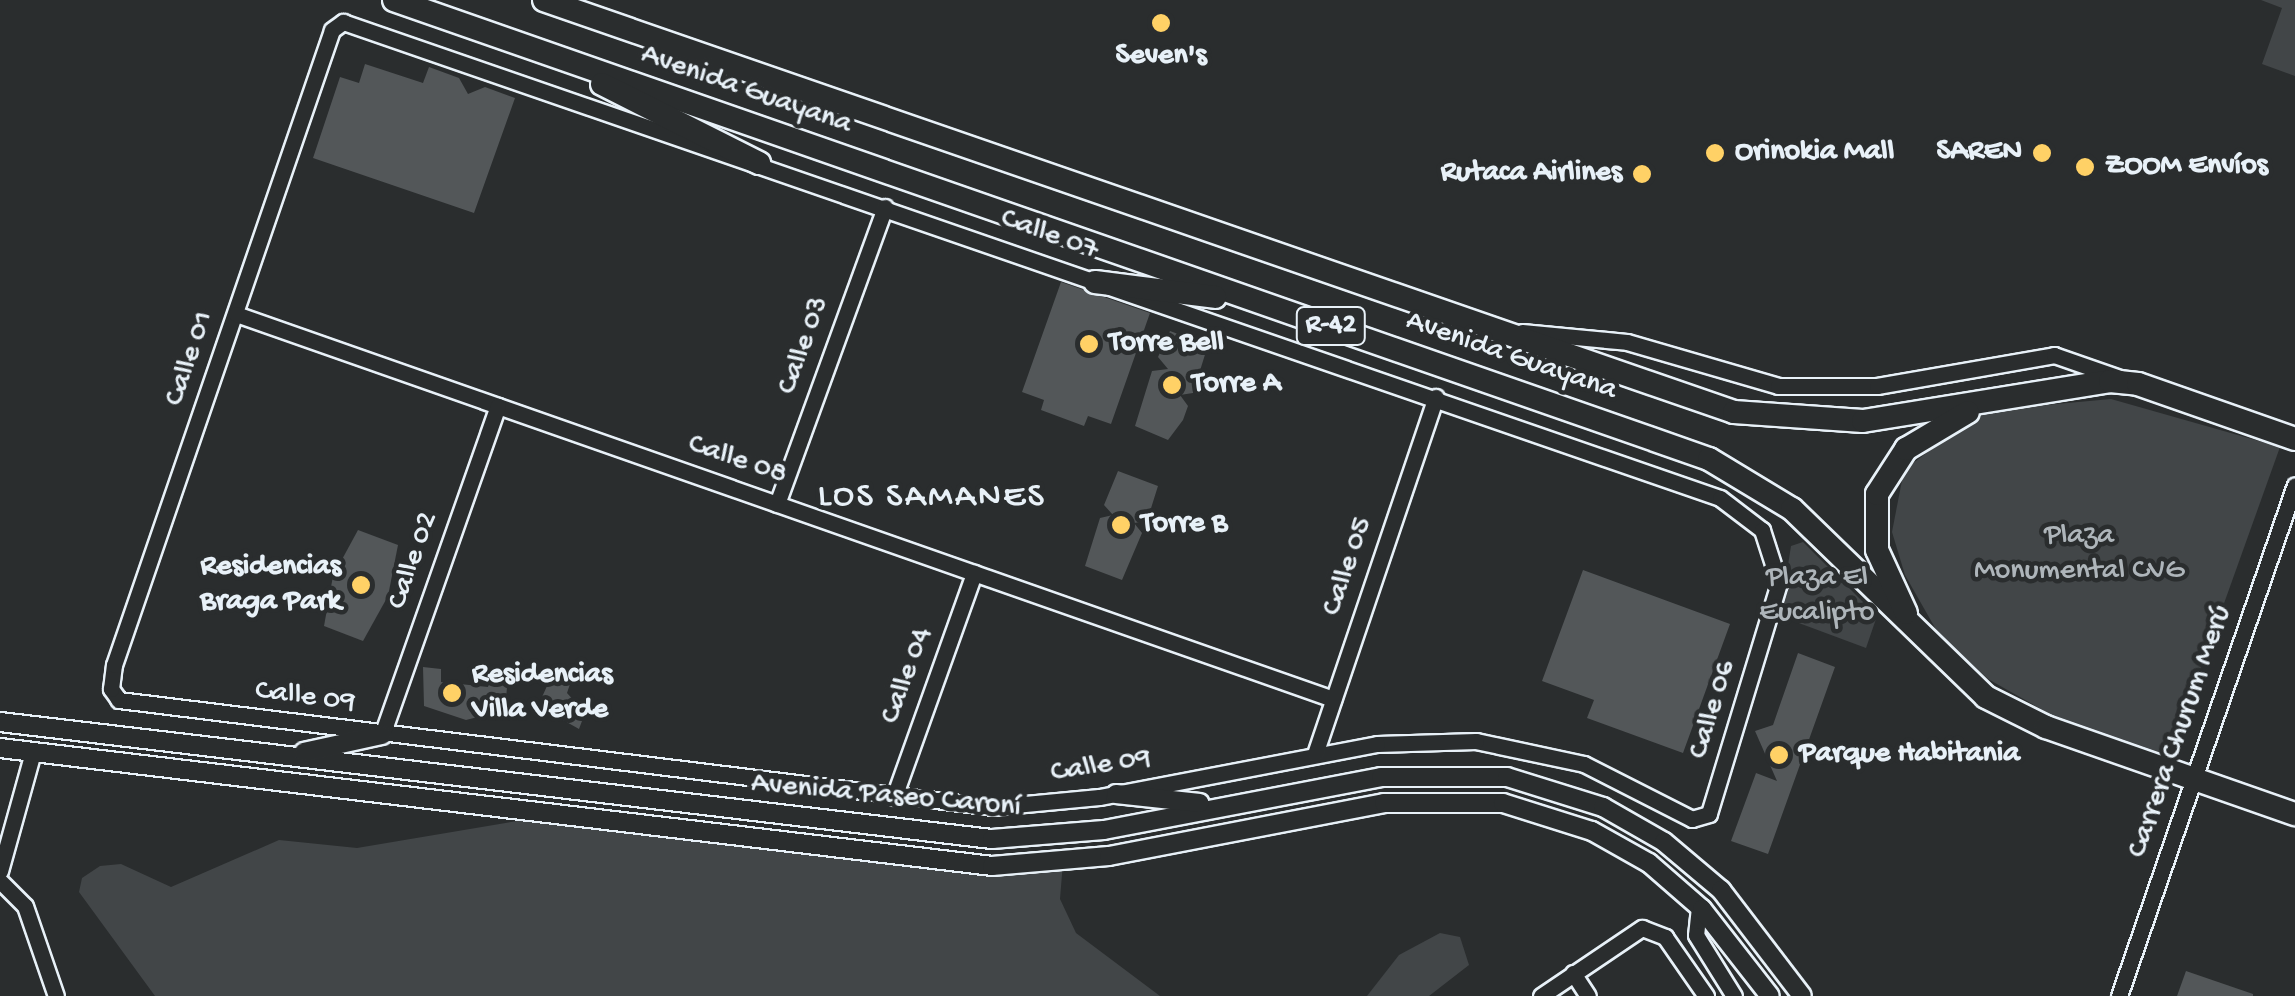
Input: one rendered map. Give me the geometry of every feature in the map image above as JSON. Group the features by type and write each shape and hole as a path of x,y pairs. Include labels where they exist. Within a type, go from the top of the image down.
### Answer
{"main road":[{"name":"Avenida Guayana","path":"394,0 1738,472 1816,530 1956,676 2021,717 2194,779"},
{"name":"Avenida Guayana","path":"544,0 1707,404 1784,421 1863,421 2082,384 2138,384 2295,439"},
{"path":"518,43 759,163"},
{"path":"1095,282 1293,313"},
{"path":"1923,642 1877,550 1877,494 1892,464 1922,437 2009,398"},
{"name":"R-42","path":"2194,779 2295,814"}],"street":[{"name":"Calle 07","path":"338,23 759,163 1436,397 1738,511"},
{"name":"Calle 01","path":"132,704 114,696 114,665 338,23"},
{"name":"Calle 03","path":"777,504 885,207"},
{"name":"Calle 08","path":"236,314 1334,698"},
{"path":"1489,329 1628,342 1778,386 1877,386 2054,356 2138,384"},
{"name":"Calle 05","path":"1314,754 1436,397"},
{"name":"Calle 02","path":"382,735 498,406"},
{"name":"Carrera Churum Merú","path":"2118,996 2295,485"},
{"name":"Calle 06","path":"1705,820 1779,583 1770,542 1738,511"},
{"name":"Calle 04","path":"894,797 974,572"},
{"name":"Calle 09","path":"132,704 894,797 1015,806 1116,794 1314,754 1438,741 1512,745 1584,764 1705,820"},
{"name":"Avenida Paseo Caroní","path":"0,722 968,838 1104,830 1246,801 1438,774 1507,777 1572,794 1634,822 1692,863 1802,996"},
{"path":"282,756 382,735"},
{"name":"Avenida Paseo Caroní","path":"0,748 966,865 1109,856 1371,806 1472,800 1592,831 1649,864 1699,907 1770,996"},
{"path":"0,870 33,752"},
{"path":"1116,794 1246,801"},
{"path":"0,881 26,906 56,996"},
{"path":"1699,907 1696,935 1734,996"},
{"path":"1540,996 1631,930 1648,928 1664,937 1706,996"},
{"path":"1573,973 1588,996"},
{"path":"41,996 51,978"}],"green space":[{"path":"2261,0 2295,0 2295,76 2262,64 2282,8"},
{"name":"Plaza Monumental CVG","path":"2111,399 2280,447 2169,757 2064,722 1988,679 1938,633 1905,575 1892,532 1904,470 1982,411"},
{"name":"Plaza El Eucalipto","path":"1803,542 1877,616 1866,648 1780,616 1791,546"},
{"path":"553,815 780,843 1063,862 1060,899 1076,933 1160,996 155,996 79,892 82,878 100,866 121,864 171,887 279,840 357,848"},
{"path":"1440,933 1460,937 1469,965 1429,996 1367,996 1399,955"}],"building":[{"path":"365,64 423,83 429,67 459,78 468,94 485,87 515,98 474,213 313,158 340,77 359,83"},
{"name":"Torre Bell","path":"1061,282 1150,313 1111,424 1088,416 1084,426 1041,410 1044,400 1022,392"},
{"name":"Torre A","path":"1170,331 1208,345 1193,393 1180,395 1188,406 1168,440 1135,426 1152,371 1168,369 1158,357"},
{"name":"Torre B","path":"1118,471 1158,486 1147,521 1134,523 1142,533 1122,580 1085,566 1100,518 1113,515 1104,505"},
{"name":"Residencias Braga Park","path":"358,530 398,545 388,596 363,641 324,626 333,576"},
{"path":"1583,570 1730,624 1683,753 1587,718 1594,700 1542,681"},
{"name":"Parque Habitania","path":"1798,653 1835,667 1768,854 1731,841 1756,773 1777,781 1755,731 1773,725"},
{"path":"556,666 574,672 567,693 585,713 579,729 538,706"},
{"name":"Residencias Villa Verde","path":"423,667 441,669 441,682 488,687 490,673 508,676 505,710 466,720 424,706"},
{"path":"2186,971 2253,994 2253,996 2177,996"}],"place":[{"name":"Seven's","path":"1161,23"},
{"name":"Orinokia Mall","path":"1715,153"},
{"name":"SAREN","path":"2042,153"},
{"name":"ZOOM Envíos","path":"2085,167"},
{"name":"Rutaca Airlines","path":"1642,174"},
{"name":"Torre Bell","path":"1089,344"},
{"name":"Torre A","path":"1172,385"},
{"name":"Torre B","path":"1121,525"},
{"name":"Residencias Braga Park","path":"361,585"},
{"name":"Residencias Villa Verde","path":"452,693"},
{"name":"Parque Habitania","path":"1779,755"}],"district":[{"name":"LOS SAMANES","path":"932,498"}]}
